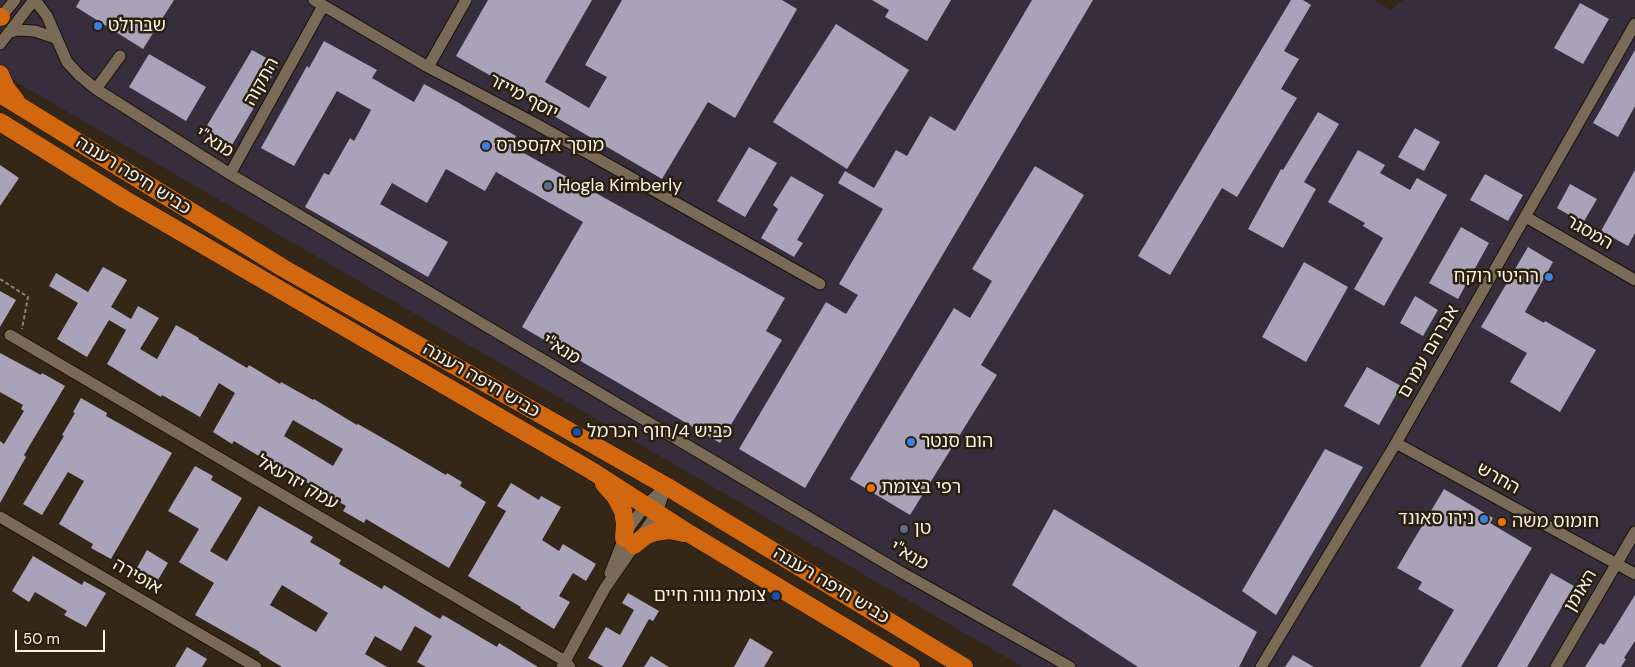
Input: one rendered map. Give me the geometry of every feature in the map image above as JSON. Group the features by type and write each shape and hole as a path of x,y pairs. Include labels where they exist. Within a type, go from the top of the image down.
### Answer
{"highway":[{"path":"0,74 6,88 21,108"},
{"name":"כביש חיפה רעננה","path":"0,94 283,268 666,486 964,667"},
{"name":"כביש חיפה רעננה","path":"0,122 124,199 592,471 690,534 911,667"},
{"path":"592,471 615,496 623,511 629,541 655,532 669,530 690,534"}],"street":[{"path":"0,44 2,21 15,0"},
{"path":"2,21 34,0"},
{"name":"מנא\"י","path":"34,0 47,16 67,62 96,89 230,174 898,571 1070,667"},
{"path":"428,67 466,0"},
{"name":"יוסף מייזר","path":"318,3 428,67 536,124 820,284"},
{"name":"התקוה","path":"230,174 318,3"},
{"path":"2,21 16,30 35,31 56,38"},
{"name":"אברהם עמרם","path":"1261,667 1396,443 1635,24"},
{"path":"96,89 120,56"},
{"name":"המסגר","path":"1526,217 1635,280"},
{"name":"עמק יזרעאל","path":"15,338 566,665"},
{"name":"החרש","path":"1396,443 1635,574"},
{"path":"566,665 629,541 666,486"},
{"name":"אופירה","path":"0,517 256,667"},
{"name":"האומן","path":"1556,667 1635,532"}],"path":[{"path":"0,278 28,297 15,338"}],"shaded area":[{"path":"0,0 1374,0 1391,10 1403,0 1635,0 1635,667 1023,667 18,83 0,69"}],"building":[{"path":"80,0 174,0 143,49 76,7"},
{"path":"488,0 592,0 545,82 589,108 607,77 585,65 622,0 782,0 797,9 735,118 708,102 662,179 547,112 549,109 456,56"},
{"path":"872,0 951,0 927,41 885,17 889,10"},
{"path":"1032,0 1093,0 805,488 739,449 826,302 846,314 858,295 839,284 883,209 838,183 845,171 874,188 896,150 907,156 930,116 955,131"},
{"path":"1291,0 1303,0 1311,5 1284,51 1299,59 1281,89 1297,98 1237,197 1222,188 1170,275 1138,256"},
{"path":"1580,3 1609,19 1583,64 1554,48"},
{"path":"836,24 909,70 847,169 773,122"},
{"path":"324,41 377,70 372,78 414,102 424,84 459,103 516,136 511,146 785,298 766,331 782,340 720,443 522,327 583,222 496,172 485,191 446,169 427,203 392,183 380,204 448,242 428,277 305,207 324,173 329,175 350,138 354,141 371,110 337,91 294,166 261,148 307,66 309,68"},
{"path":"252,50 279,65 232,145 205,129"},
{"path":"1635,50 1635,106 1618,137 1593,123"},
{"path":"149,54 206,87 186,121 129,87"},
{"path":"1318,112 1339,124 1304,182 1316,189 1283,248 1248,229 1281,169 1283,170"},
{"path":"1415,128 1440,142 1424,171 1398,157"},
{"path":"749,147 777,163 745,217 717,201"},
{"path":"1358,150 1385,165 1380,173 1410,190 1417,178 1447,195 1384,306 1354,289 1383,238 1363,226 1365,223 1328,202"},
{"path":"0,165 19,178 0,206"},
{"path":"1035,166 1084,195 981,365 997,375 910,515 850,479 954,308 970,318 992,281 972,269"},
{"path":"1635,170 1635,233 1628,246 1601,231"},
{"path":"1485,174 1523,195 1508,221 1470,200"},
{"path":"791,176 824,195 797,240 803,243 794,257 761,238 778,209 773,205"},
{"path":"1570,184 1597,199 1583,223 1557,208"},
{"path":"1461,227 1489,243 1458,299 1429,283"},
{"path":"1528,247 1553,262 1525,312 1544,323 1545,321 1596,350 1560,412 1510,382 1527,353 1481,327"},
{"path":"1304,262 1348,287 1306,362 1262,337"},
{"path":"103,267 127,280 111,307 131,319 138,306 159,318 140,349 157,359 176,325 247,368 249,365 280,384 281,382 314,399 446,475 447,473 462,482 460,486 486,502 449,568 366,519 364,523 343,511 346,506 268,459 267,461 234,441 232,444 213,432 235,393 219,383 200,417 162,395 161,397 107,364 126,330 109,320 87,357 57,339 78,303 49,286 56,273 88,292","holes":["293,420 343,449 333,466 284,436"]},
{"path":"0,291 16,300 0,327"},
{"path":"1415,296 1438,310 1423,336 1400,323"},
{"path":"0,353 65,386 24,455 26,457 0,503 0,441 4,444 24,411 21,409 23,405 0,392"},
{"path":"1367,367 1401,386 1379,425 1344,406"},
{"path":"81,398 107,413 106,416 172,453 111,559 91,548 93,544 59,524 84,481 68,472 42,515 23,504 64,436 62,435 75,413 73,412"},
{"path":"1325,449 1363,467 1276,615 1242,591"},
{"path":"195,466 213,476 211,480 242,498 210,551 227,561 259,506 313,537 310,542 341,560 339,564 382,589 384,585 440,619 443,615 497,647 499,643 538,667 426,667 417,662 432,636 415,626 401,651 375,636 365,654 387,667 282,667 260,652 195,615 214,583 179,562 199,529 168,511","holes":["282,585 328,613 316,632 270,605"]},
{"path":"511,483 539,500 541,496 561,507 542,540 559,551 563,544 596,564 586,581 573,573 559,596 570,602 554,629 468,576 506,511 497,506"},
{"path":"1444,489 1493,518 1490,523 1532,548 1461,667 1420,667 1454,610 1418,589 1422,582 1397,568"},
{"path":"1054,509 1257,632 1239,667 1138,667 1012,585"},
{"path":"147,550 168,563 155,585 134,573"},
{"path":"33,556 82,585 84,581 106,593 86,627 64,615 67,611 35,592 29,602 12,591"},
{"path":"1551,573 1574,586 1527,667 1497,667"},
{"path":"628,593 659,611 653,621 649,619 622,667 604,667 588,658 606,627 620,635 634,610 622,603"},
{"path":"1635,595 1635,641 1624,658 1626,659 1621,667 1585,667 1600,643 1604,645"},
{"path":"750,638 773,652 764,667 734,667"},
{"path":"187,647 207,659 202,667 175,667"},
{"path":"1293,655 1314,667 1285,667"},
{"path":"651,656 669,667 644,667"}],"place":[{"name":"שברולט","path":"98,26"},
{"name":"מוסך אקספרס","path":"486,146"},
{"name":"Hogla Kimberly","path":"548,186"},
{"name":"רהיטי רוקח","path":"1549,277"},
{"name":"כביש 4/חוף הכרמל","path":"577,432"},
{"name":"הום סנטר","path":"911,442"},
{"name":"רפי בצומת","path":"871,488"},
{"name":"נירו סאונד","path":"1484,519"},
{"name":"חומוס משה","path":"1502,522"},
{"name":"טן","path":"904,529"},
{"name":"צומת נווה חיים","path":"776,596"}]}
